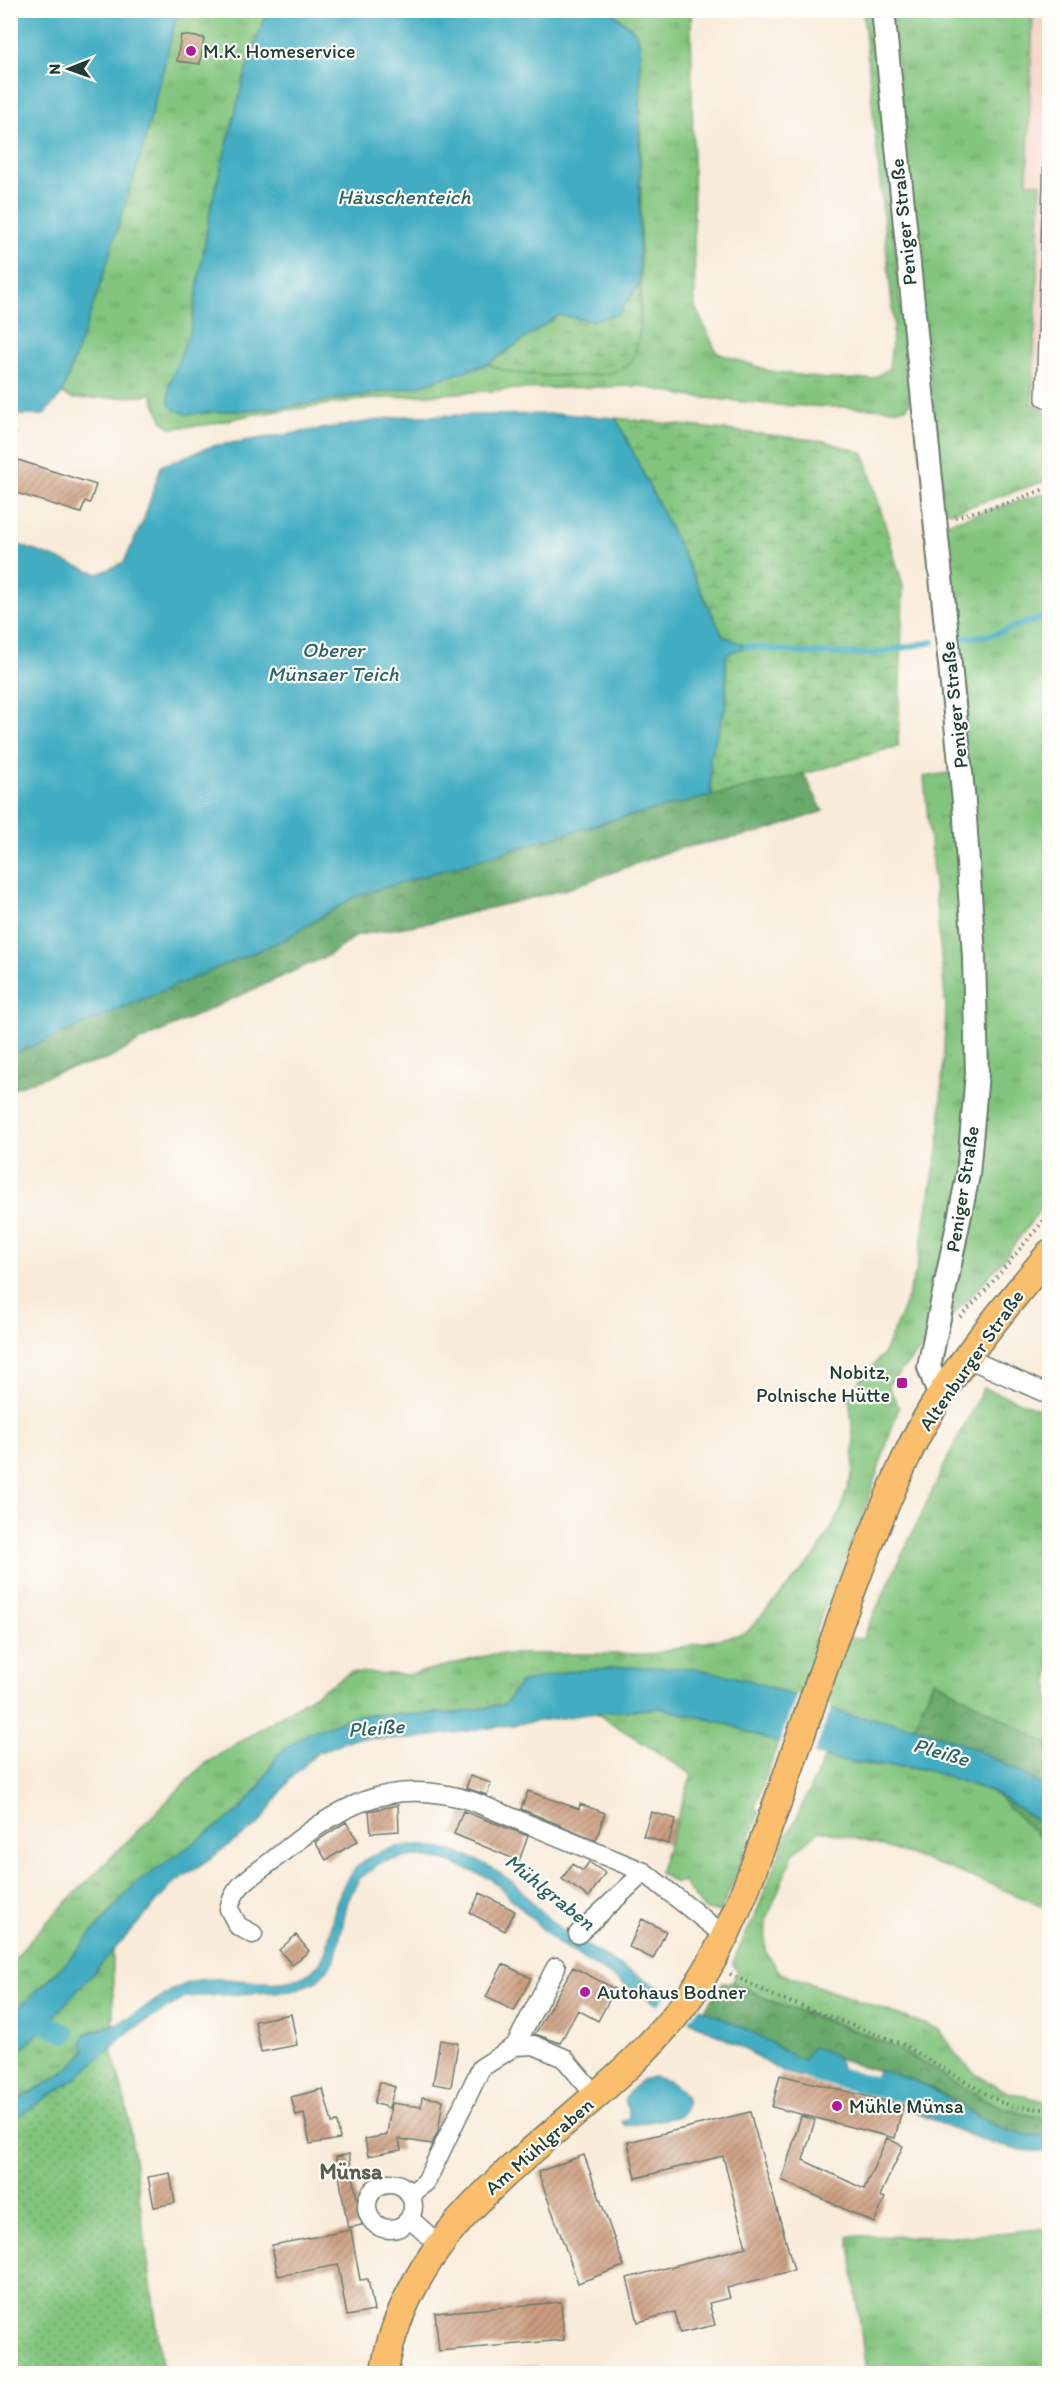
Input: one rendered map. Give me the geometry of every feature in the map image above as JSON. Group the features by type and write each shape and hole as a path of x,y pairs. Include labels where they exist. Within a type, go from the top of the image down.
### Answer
{"main road":[{"name":"Altenburger Straße","path":"775,1808 835,1640 906,1456 940,1397 967,1358 1050,1253"},
{"name":"Am Mühlgraben","path":"384,2373 394,2332 408,2299 439,2245 485,2191 596,2096 667,2024 692,1994 725,1936 757,1862 775,1808"}],"street":[{"name":"Peniger Straße","path":"883,10 964,802 974,957 977,1073 968,1175 929,1367 940,1397"},
{"path":"967,1358 1050,1395"},
{"path":"253,1934 238,1926 229,1909 232,1892 306,1833 361,1800 406,1792 443,1792 472,1801 644,1872 725,1936"},
{"path":"578,1934 644,1872"},
{"path":"515,2046 556,1966"},
{"path":"410,2194 426,2182 481,2068 515,2046 534,2045 564,2058 596,2096"},
{"path":"382,2184 398,2184 410,2194 414,2207 410,2219 404,2225 389,2229 375,2223 367,2210 370,2194 382,2184"},
{"path":"410,2219 439,2245"}],"lane":[{"path":"1050,128 1041,400 1050,405"}],"path":[{"path":"10,431 17,436 10,441"},
{"path":"934,523 1008,503 1050,487"},
{"path":"936,1330 955,1321 980,1299 1050,1213"},
{"path":"710,1965 779,1998 902,2044 1000,2102 1012,2106 1050,2110"}],"shaded area":[{"path":"1033,11 1049,11 1049,414 1032,403 1041,183 1027,184"},
{"path":"538,2364 539,2373 425,2373"}],"green space":[{"path":"178,10 267,11 247,67 211,206 191,328 169,385 175,410 187,414 286,407 415,387 488,364 513,373 641,319 640,43 634,30 610,10 691,11 695,307 717,353 770,371 826,379 873,379 889,368 894,325 863,11 872,11 910,403 906,408 897,409 776,405 686,396 641,386 516,389 370,399 251,415 206,425 171,428 163,422 151,393 144,396 74,399 62,394 124,203"},
{"path":"892,11 1033,11 1027,183 1041,183 1032,403 1049,414 1049,480 952,512 944,510"},
{"path":"639,284 640,326 637,348 628,365 620,370 591,375 539,375 504,371 488,364 559,315 591,321 629,302"},
{"path":"616,418 824,441 864,453 903,586 898,746 804,774 711,796 710,757 726,706 726,654 745,647 723,636"},
{"path":"1049,492 1049,1198 998,1266 888,1385 899,1407 861,1521 814,1633 862,1639 957,1439 984,1388 1049,1413 1049,1745 934,1680 914,1726 849,1715 749,1680 693,1668 621,1667 520,1683 505,1704 458,1713 356,1715 278,1754 259,1787 239,1811 212,1830 99,1927 66,1963 11,2015 11,1963 37,1932 204,1764 351,1672 408,1675 494,1654 652,1654 746,1633 815,1556 839,1515 853,1471 854,1444 849,1394 884,1353 916,1272 939,1144 946,1008 924,777 967,770 944,527 947,523"},
{"path":"804,774 823,811 763,832 676,849 567,889 433,922 358,935 329,955 142,1040 107,1060 65,1070 11,1089 10,1055 283,940 356,896 605,822"},
{"path":"934,1680 1049,1745 1049,1792 1001,1762 914,1726"},
{"path":"659,1708 725,1723 778,1742 755,1808 760,1811 721,1912 705,1910 682,1881 676,1883 659,1873 692,1774 596,1713"},
{"path":"825,1757 861,1764 924,1769 993,1792 1049,1846 1049,1909 936,1864 879,1845 820,1830 793,1854 766,1921 765,1951 780,1973 938,2029 957,2056 977,2075 1007,2092 1049,2102 1049,2118 1027,2115 1005,2108 959,2086 872,2037 766,1999 732,1982 738,1971 732,1963 755,1916 787,1834"},
{"path":"993,1792 1049,1828 1049,1846"},
{"path":"113,1949 113,2024 85,2034 85,2050 70,2067 11,2104 11,2060 42,2030 61,2040 66,2038 69,2029 59,2025 51,2016"},
{"path":"723,1982 744,1987 777,2004 883,2042 970,2091 1009,2110 1049,2118 1049,2136 1031,2136 997,2126 918,2082 844,2061 827,2053 808,2054 803,2060 791,2057 758,2035 704,2011"},
{"path":"111,2045 128,2114 163,2373 11,2374 11,2121 76,2078"},
{"path":"1049,2228 1049,2373 854,2373 866,2372 849,2236 959,2237"}],"water":[{"path":"11,10 178,11 144,144 98,292 62,394 43,415 17,415 11,411"},
{"name":"Häuschenteich","path":"267,11 610,11 634,30 640,43 639,284 619,314 591,321 559,315 488,364 415,387 286,407 187,414 175,410 169,404 169,385 191,328 211,206 247,67"},
{"name":"Oberer Münsaer Teich","path":"562,414 616,418 723,636 746,646 726,655 726,706 710,757 711,796 605,822 356,896 283,940 11,1055 11,542 99,574 124,562 144,519 161,466 212,446 405,416"},
{"name":"Pleiße","path":"621,1667 693,1668 749,1680 849,1715 914,1726 975,1749 1029,1777 1049,1792 1049,1828 993,1792 924,1769 835,1760 766,1739 725,1723 659,1708 596,1713 410,1739 354,1738 317,1753 290,1779 258,1825 173,1884 42,2030 11,2060 11,2015 66,1963 134,1885 239,1811 259,1787 278,1754 306,1734 356,1715 458,1713 505,1704 520,1683 564,1672"},
{"path":"413,1845 457,1853 497,1871 520,1889 548,1918 582,1943 655,1985 756,2034 790,2055 803,2060 812,2047 828,2052 838,2059 840,2064 839,2086 782,2072 742,2047 660,2006 556,1942 491,1879 447,1861 413,1856 382,1862 359,1879 348,1900 335,1960 317,1981 292,1991 186,1997 131,2030 77,2078 11,2121 11,2104 51,2080 78,2059 85,2050 82,2042 85,2034 123,2021 174,1989 205,1979 288,1981 301,1978 312,1971 324,1956 340,1893 355,1868 379,1852"},
{"path":"878,2070 922,2084 999,2127 1015,2133 1049,2136 1049,2151 1013,2149 995,2144 907,2109 908,2103 867,2093 870,2080 875,2081"},
{"path":"652,2077 667,2081 680,2090 686,2102 685,2109 680,2116 626,2126 622,2122 629,2117 629,2109 624,2101 626,2096 635,2086"}],"pier":[{"path":"797,1694 832,1706 813,1757 778,1746"},
{"path":"670,1990 700,2006 686,2024 657,2007"}],"building":[{"path":"181,35 204,38 200,64 177,61"},
{"path":"18,460 96,485 90,503 85,501 81,513 10,491"},
{"path":"470,1776 491,1783 487,1795 466,1788"},
{"path":"528,1791 579,1809 580,1804 605,1813 596,1840 521,1809"},
{"path":"398,1805 399,1831 371,1833 369,1811"},
{"path":"463,1811 528,1836 519,1861 454,1834"},
{"path":"651,1812 676,1819 668,1844 643,1836"},
{"path":"346,1822 358,1841 326,1860 315,1842"},
{"path":"589,1862 605,1873 589,1897 562,1879 572,1864 583,1871"},
{"path":"480,1893 515,1911 505,1931 470,1913"},
{"path":"642,1919 666,1931 653,1959 629,1947"},
{"path":"296,1935 309,1951 292,1965 279,1950"},
{"path":"503,1964 531,1978 514,2011 486,1997"},
{"path":"573,1967 615,1989 598,2021 578,2010 560,2043 535,2034"},
{"path":"291,2014 297,2045 261,2052 255,2021"},
{"path":"440,2040 458,2043 451,2087 433,2084"},
{"name":"Mühle Münsa","path":"780,2075 903,2105 895,2138 772,2107"},
{"path":"380,2082 395,2087 389,2108 374,2103"},
{"path":"323,2089 332,2123 337,2122 340,2139 310,2144 304,2114 296,2116 291,2097"},
{"path":"422,2097 443,2100 438,2132 432,2144 399,2139 401,2150 368,2156 365,2139 387,2135 391,2103 421,2107"},
{"path":"750,2112 794,2270 727,2288 730,2298 709,2303 715,2325 680,2333 675,2312 638,2322 627,2278 746,2247 723,2156 636,2178 628,2142"},
{"path":"801,2116 815,2120 803,2160 864,2189 887,2138 903,2146 880,2196 885,2198 874,2223 782,2180"},
{"path":"349,2154 362,2225 348,2228 336,2157"},
{"path":"584,2155 624,2266 578,2283 538,2172"},
{"path":"170,2173 175,2203 154,2207 148,2177"},
{"path":"351,2230 360,2280 368,2279 374,2311 347,2316 338,2265 278,2276 272,2245"},
{"path":"561,2302 564,2340 439,2351 435,2313"}],"waterway":[{"path":"961,638 991,635 1050,615"},
{"path":"746,646 804,653 870,654 933,642"},
{"path":"32,2018 65,2033"},
{"name":"Mühlgraben","path":"816,2072 893,2091"}],"place":[{"name":"M.K. Homeservice","path":"191,51"},
{"name":"Nobitz, Polnische Hütte","path":"902,1383"},
{"name":"Autohaus Bodner","path":"585,1992"},
{"name":"Mühle Münsa","path":"837,2106"}],"district":[{"name":"Münsa","path":"351,2171"}]}
